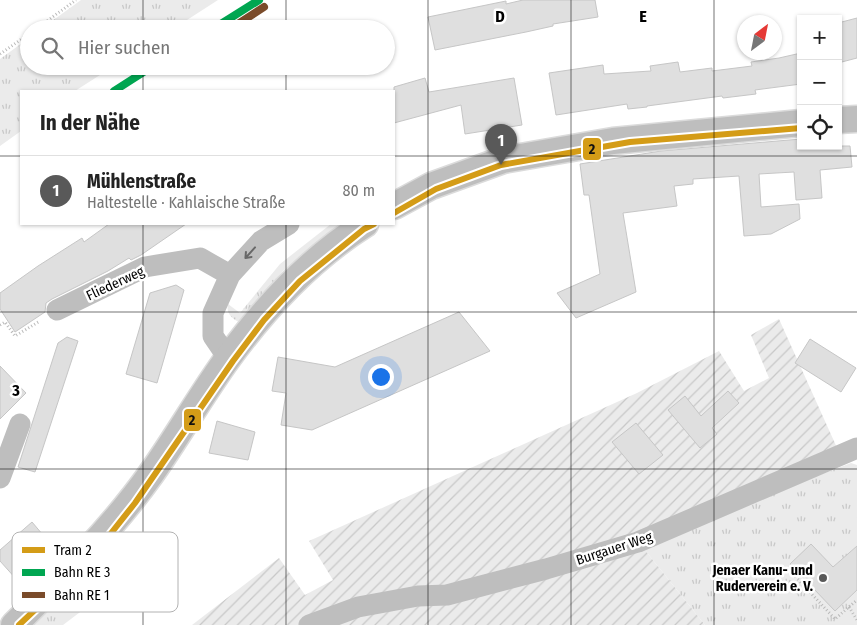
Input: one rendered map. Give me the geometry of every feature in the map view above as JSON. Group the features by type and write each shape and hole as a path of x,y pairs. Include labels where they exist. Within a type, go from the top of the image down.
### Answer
{"main road":[{"path":"842,120 857,119"},
{"path":"398,198 503,160 613,141 797,123"},
{"path":"106,532 151,474 228,358 280,294 340,239 363,225"},
{"path":"14,625 28,612"}],"street":[{"path":"228,358 213,336 213,313 230,275 261,240 286,225"},
{"name":"Fliederweg","path":"57,310 145,267 200,258 230,275"},
{"path":"0,478 20,424"},
{"name":"Burgauer Weg","path":"309,625 358,606 418,596 447,595 638,542 857,448"}],"path":[{"path":"48,20 76,0"},
{"path":"0,54 20,40"},
{"path":"0,325 5,322 15,336 57,310"},
{"path":"793,574 835,619 857,600"},
{"path":"849,607 857,620"}],"green space":[{"path":"81,0 218,0 187,20 53,20"},
{"path":"20,45 20,75 100,75 77,90 20,90 20,132 0,146 0,59"},
{"path":"330,225 338,225 283,271 239,322 231,317 228,313 228,304 240,313 280,264"},
{"path":"779,319 838,450 640,544 705,625 192,625 279,558 305,595 333,580 309,541 637,393 719,351 744,391 769,378 751,335"},
{"path":"851,463 857,465 857,625 705,625 640,544"},
{"path":"40,612 80,612 63,625 26,625"}],"building":[{"path":"523,0 595,0 598,17 553,24 553,26 526,32 435,50 428,17 506,1 506,4"},
{"path":"857,18 857,58 842,62 842,60 842,22"},
{"path":"797,54 797,85 755,90 756,94 723,98 722,96 628,109 627,104 556,115 549,73 603,65 604,74 651,71 650,66 678,62 680,72 712,68 712,71 752,66 751,62 782,60 782,57"},
{"path":"425,78 429,92 514,78 522,125 465,134 461,105 395,123 394,87"},
{"path":"797,139 797,150 842,150 842,146 850,146 852,167 820,170 822,198 796,200 794,172 759,174 761,207 799,204 800,219 771,234 744,236 739,176 693,179 693,184 674,186 677,206 623,213 636,292 576,318 557,293 600,274 589,195 584,195 580,164 661,151"},
{"path":"108,225 185,225 141,255 131,260 129,258 108,271 52,299 46,303 45,312 15,332 0,309 0,293 82,238 84,242"},
{"path":"176,285 184,290 157,383 126,374 150,293"},
{"path":"459,312 490,351 312,430 281,425 286,393 272,391 278,357 335,367"},
{"path":"67,337 78,341 35,472 18,467 58,343"},
{"path":"810,339 856,368 841,392 795,363"},
{"path":"0,366 26,393 0,419"},
{"path":"728,391 739,403 712,428 717,434 700,448 668,410 685,396 701,416"},
{"path":"217,421 255,432 248,460 209,453"},
{"path":"636,423 663,455 639,474 612,442"},
{"path":"32,522 40,532 21,532"},
{"path":"12,540 12,574 0,561 0,550"},
{"name":"Jenaer Kanu- und Ruderverein e. V.","path":"811,544 833,567 857,546 857,590 835,611 790,564"}],"tram line":[{"name":"2","path":"395,212 436,189 501,165 630,142 797,128"},
{"name":"2","path":"112,532 135,503 233,361 264,320 300,281 364,229 372,225"},
{"name":"2","path":"19,625 33,612"}],"transit line":[{"path":"227,20 259,0"},
{"path":"244,20 264,7"},
{"path":"116,90 139,75"}],"place":[{"name":"Mühlenstraße","path":"501,165"},
{"name":"Jenaer Kanu- und Ruderverein e. V.","path":"823,578"}]}
